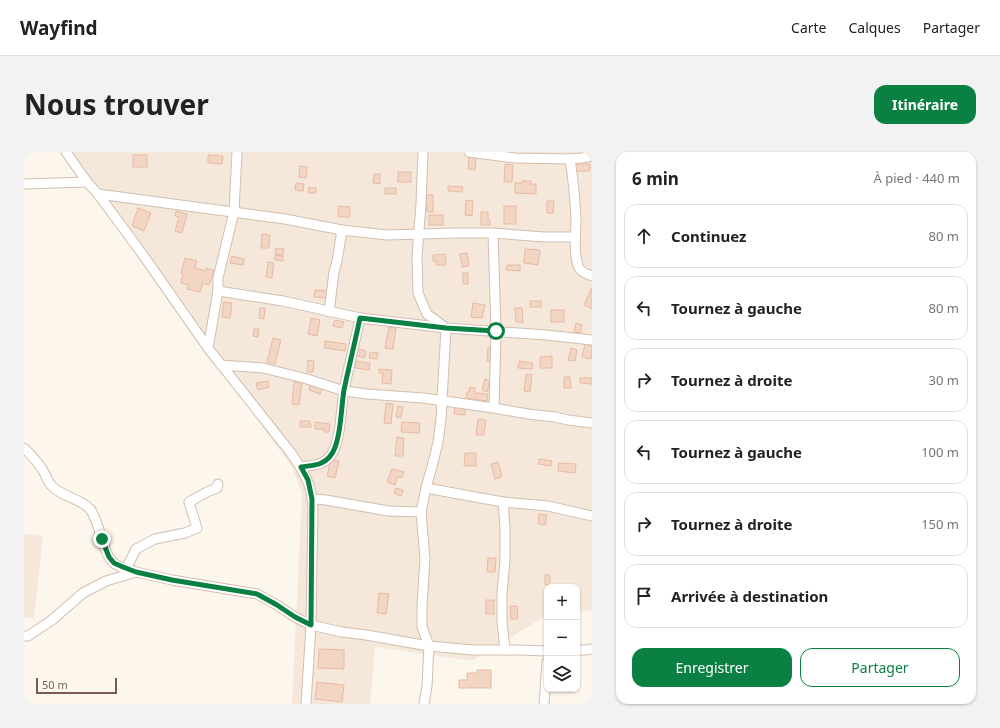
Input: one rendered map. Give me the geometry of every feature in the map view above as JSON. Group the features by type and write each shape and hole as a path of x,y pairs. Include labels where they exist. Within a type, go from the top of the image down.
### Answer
{"street":[{"path":"66,152 143,255 208,348 281,440 301,467 308,480 312,499 311,625 306,704"},
{"path":"208,348 218,291 218,278 234,212 237,152"},
{"path":"423,152 417,256 418,293 427,314 446,328"},
{"path":"469,152 515,158 553,155 570,159 592,156"},
{"path":"570,159 573,178 577,256 580,269 584,274 592,276"},
{"path":"24,184 87,182"},
{"path":"98,194 285,219 342,230 387,235 493,233 544,237 575,237"},
{"path":"329,312 334,272 342,230"},
{"path":"493,233 496,331 494,408"},
{"path":"218,291 284,301 360,318 446,328 592,340"},
{"path":"301,467 323,463 331,456 335,447 344,391 360,318"},
{"path":"424,704 427,686 429,646 422,627 425,559 421,512 438,442 446,328"},
{"path":"221,364 263,368 307,379 344,391 423,398 592,423"},
{"path":"24,448 37,461 46,474 50,485 65,495 83,503 90,510 96,520 109,557 114,563 136,572 172,580 257,594 311,625 342,632 429,646 473,650 544,651"},
{"path":"126,568 136,549 155,539 185,534 197,528 189,502 217,488 218,484"},
{"path":"426,488 503,502 548,506 592,516"},
{"path":"312,499 388,511 421,512"},
{"path":"503,502 505,561 502,592 502,621 505,650"},
{"path":"24,636 28,636 52,620 83,593 106,581 136,572"},
{"path":"580,650 592,649"},
{"path":"544,704 545,692"}],"shaded area":[{"path":"61,152 592,152 592,610 580,612 580,584 544,584 544,618 472,661 375,647 370,704 292,704 302,493 292,467"},
{"path":"24,534 43,536 34,618 24,617"}],"building":[{"path":"133,155 147,155 147,167 133,167"},
{"path":"208,155 223,156 222,164 208,163"},
{"path":"469,156 476,157 475,170 468,169"},
{"path":"505,164 513,165 512,182 504,182"},
{"path":"574,164 590,164 590,171 575,171"},
{"path":"300,166 307,167 306,178 299,177"},
{"path":"398,172 411,172 411,182 398,182"},
{"path":"374,174 380,174 380,184 373,183"},
{"path":"522,181 531,181 530,184 536,184 536,194 515,193 515,183 522,183"},
{"path":"296,183 304,184 303,191 295,190"},
{"path":"448,186 463,187 462,192 448,191"},
{"path":"309,187 316,188 316,193 308,193"},
{"path":"385,188 396,188 396,194 385,194"},
{"path":"426,195 433,195 433,212 427,212"},
{"path":"466,200 473,201 472,216 465,215"},
{"path":"547,201 554,201 553,213 547,213"},
{"path":"339,206 350,207 350,217 338,217"},
{"path":"504,206 516,206 516,224 504,224"},
{"path":"138,208 151,213 144,231 132,226"},
{"path":"176,211 187,214 182,233 175,231 179,217 175,216"},
{"path":"481,212 488,212 488,220 490,220 490,225 481,225"},
{"path":"429,215 443,215 443,225 429,225"},
{"path":"262,234 270,235 269,248 261,248"},
{"path":"276,248 284,249 283,255 275,254"},
{"path":"525,249 540,250 538,265 524,263"},
{"path":"467,253 469,266 462,267 460,254"},
{"path":"445,254 446,265 436,265 436,261 433,261 433,255"},
{"path":"275,255 283,256 283,261 275,260"},
{"path":"232,256 244,259 243,265 230,263"},
{"path":"185,258 197,261 195,268 205,271 206,268 214,270 209,285 203,283 200,292 187,289 188,285 181,283 183,273 181,273"},
{"path":"268,262 274,263 272,278 266,277"},
{"path":"507,265 520,265 520,271 506,270"},
{"path":"463,273 468,273 468,284 463,284"},
{"path":"592,289 592,309 584,305"},
{"path":"315,290 328,291 327,298 314,297"},
{"path":"530,301 541,301 541,307 530,307"},
{"path":"224,302 232,303 230,318 222,317"},
{"path":"473,303 485,305 482,318 471,317"},
{"path":"260,308 265,308 264,319 259,318"},
{"path":"515,308 522,308 523,322 516,322"},
{"path":"551,310 564,310 564,322 551,322"},
{"path":"311,318 320,320 317,336 308,334"},
{"path":"335,320 344,322 342,328 333,326"},
{"path":"576,323 582,325 580,333 574,332"},
{"path":"389,327 396,328 393,349 385,348"},
{"path":"254,329 259,329 258,337 253,336"},
{"path":"273,338 281,340 275,364 267,362"},
{"path":"325,341 346,344 345,351 324,348"},
{"path":"585,344 592,346 591,359 582,357"},
{"path":"356,348 366,351 365,358 354,355"},
{"path":"488,348 493,348 493,361 487,361"},
{"path":"571,348 577,350 575,361 568,360"},
{"path":"370,352 378,353 377,359 369,358"},
{"path":"552,356 552,368 540,368 540,357"},
{"path":"308,360 314,361 313,372 307,372"},
{"path":"356,361 370,363 369,370 355,368"},
{"path":"519,361 533,363 532,369 518,368"},
{"path":"379,369 392,370 391,384 382,383 383,373 379,373"},
{"path":"526,374 532,375 530,392 524,391"},
{"path":"564,377 570,377 571,388 564,388"},
{"path":"580,378 592,378 592,384 580,383"},
{"path":"485,379 490,381 487,392 482,390"},
{"path":"268,381 269,387 258,390 256,383"},
{"path":"294,382 302,383 299,405 292,404"},
{"path":"311,383 322,388 320,394 309,390"},
{"path":"470,387 475,388 475,393 488,394 487,401 466,398"},
{"path":"386,403 393,404 391,424 384,423"},
{"path":"398,406 403,407 401,418 396,417"},
{"path":"455,407 466,408 465,415 454,414"},
{"path":"478,419 486,420 484,435 476,435"},
{"path":"300,421 310,421 311,427 300,427"},
{"path":"315,422 330,424 329,432 324,432 324,429 315,429"},
{"path":"402,422 420,423 419,433 401,432"},
{"path":"397,437 404,438 403,456 395,456"},
{"path":"465,453 476,453 476,466 464,466"},
{"path":"331,459 339,461 335,478 327,476"},
{"path":"539,459 552,461 551,466 538,464"},
{"path":"498,462 502,477 495,479 491,464"},
{"path":"559,463 576,464 575,473 558,471"},
{"path":"392,469 404,472 402,478 397,477 395,485 387,482"},
{"path":"396,488 403,490 401,496 394,493"},
{"path":"539,514 547,515 545,525 538,524"},
{"path":"488,558 496,558 495,572 487,572"},
{"path":"545,575 550,575 550,584 545,584"},
{"path":"379,593 389,594 386,614 377,613"},
{"path":"486,600 494,600 494,614 486,614"},
{"path":"510,606 517,606 518,619 511,619"},
{"path":"319,649 344,650 344,669 318,668"},
{"path":"477,670 491,670 491,688 459,688 459,680 467,680 467,673 477,673"},
{"path":"317,682 344,685 342,702 315,699"}],"route":[{"path":"102,539 109,557 114,563 123,567 136,572 172,580 257,594 311,625 313,508 308,480 301,467 323,463 331,456 335,447 344,391 360,318 446,328 496,331"}]}
